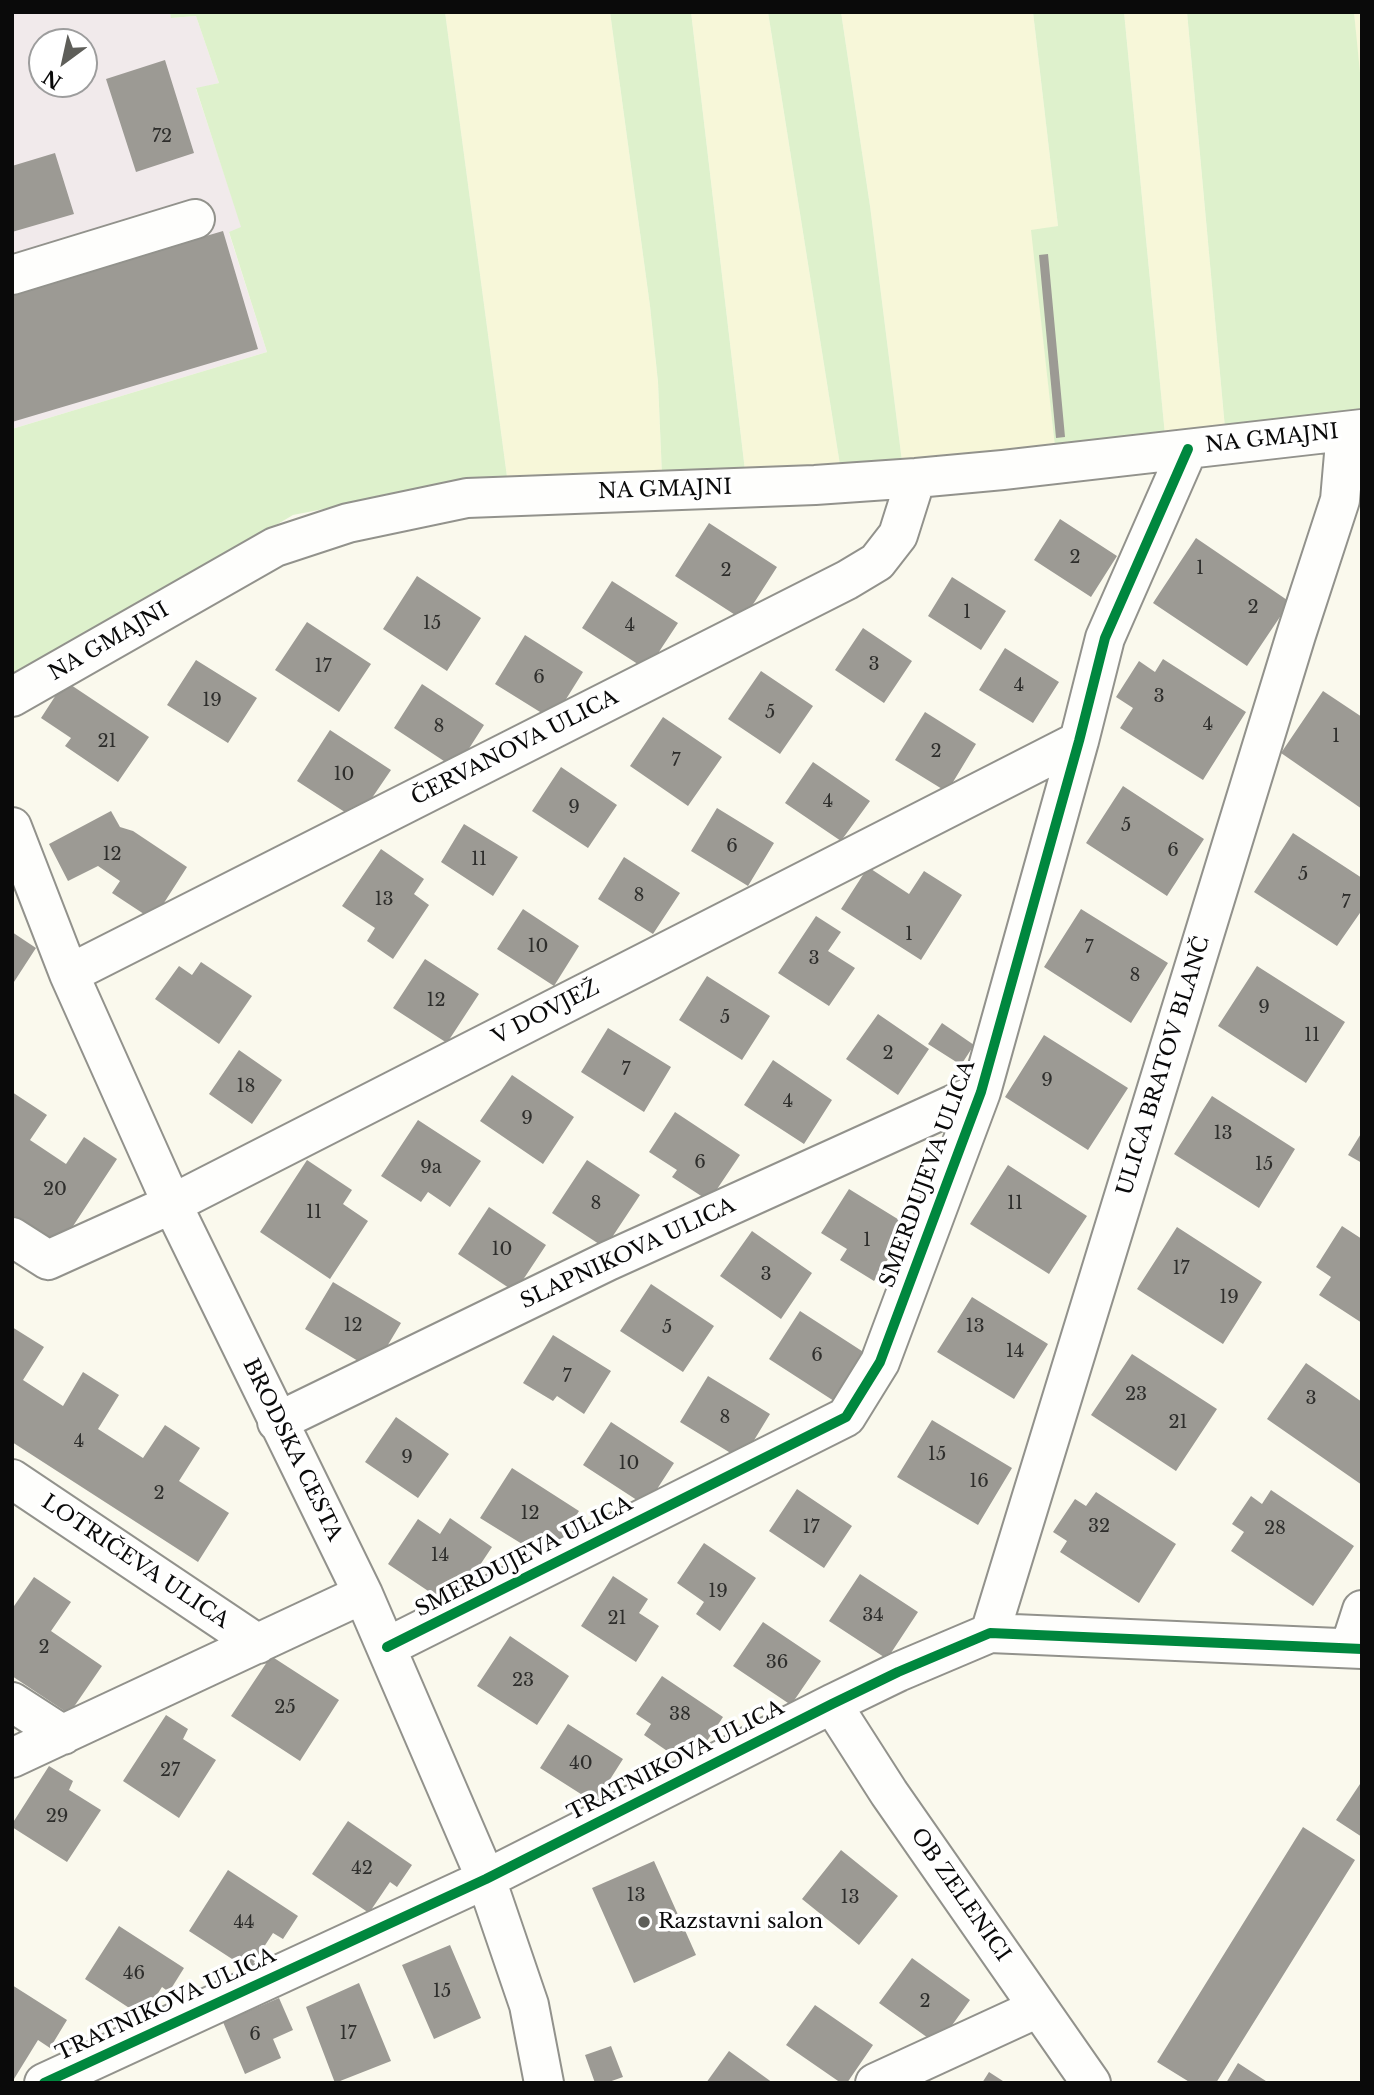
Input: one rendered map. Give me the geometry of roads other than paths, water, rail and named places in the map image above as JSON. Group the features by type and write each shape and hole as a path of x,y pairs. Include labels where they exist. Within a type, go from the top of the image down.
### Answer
{"street":[{"path":"12,275 195,219"},
{"name":"NA GMAJNI","path":"12,697 275,547 348,523 467,498 816,485 916,478 1354,430"},
{"name":"ULICA BRATOV BLANČ","path":"990,1633 1292,649 1351,515 1354,430"},
{"name":"SMERDUJEVA ULICA","path":"387,1647 846,1417 880,1362 981,1092 1105,638 1188,449"},
{"name":"ČERVANOVA ULICA","path":"69,974 847,580 877,562 898,535 916,478"},
{"name":"V DOVJEŽ","path":"12,1237 48,1260 172,1204 1079,741"},
{"name":"BRODSKA CESTA","path":"12,827 69,974 172,1204 363,1594 486,1879 529,2005 544,2083"},
{"name":"SLAPNIKOVA ULICA","path":"277,1422 608,1262 981,1092"},
{"name":"LOTRIČEVA ULICA","path":"12,1479 258,1644"},
{"path":"12,1758 363,1594"},
{"path":"1356,1648 1362,1610"},
{"name":"TRATNIKOVA ULICA","path":"44,2083 486,1879 832,1704 898,1672 990,1633 1356,1648"},
{"path":"12,1702 63,1735"},
{"name":"OB ZELENICI","path":"832,1704 889,1793 1091,2083"},
{"path":"875,2083 1038,2008"}],"place":[{"name":"Razstavni salon","path":"644,1922"}]}
